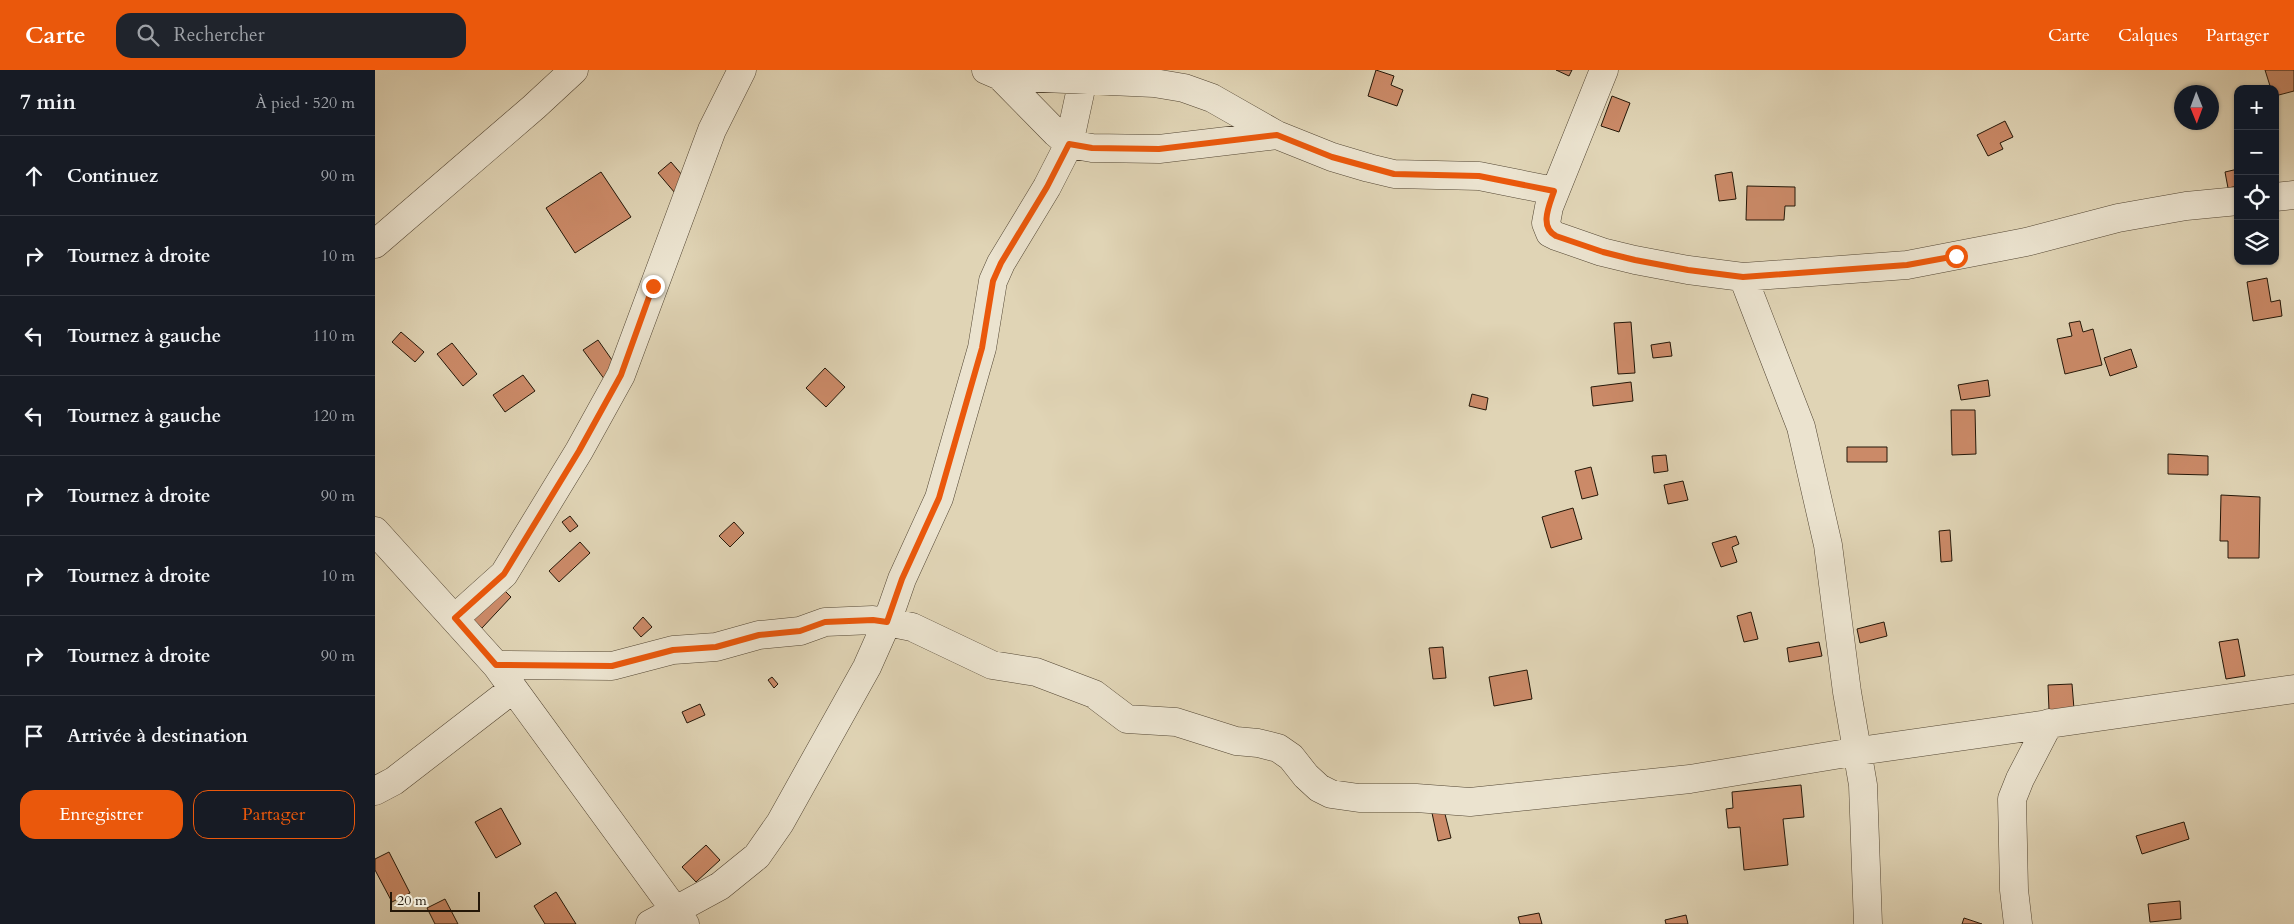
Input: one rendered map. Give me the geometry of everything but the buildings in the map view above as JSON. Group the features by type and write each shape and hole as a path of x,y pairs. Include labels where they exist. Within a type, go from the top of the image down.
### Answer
{"street":[{"path":"375,244 534,107 574,70"},
{"path":"455,618 504,574 579,451 621,375 712,130 742,70"},
{"path":"1604,70 1554,191 1546,223 1550,233 1556,236 1603,252 1635,260 1688,270 1743,277 1907,265 2026,242 2118,218 2187,206 2234,201"},
{"path":"993,73 1084,75 1154,82 1184,88 1212,98 1277,135 1332,157 1394,174 1479,176 1554,191"},
{"path":"993,73 1069,144 1092,148 1159,149 1277,135"},
{"path":"650,924 680,917 757,856 780,823 867,667 887,622 902,579 939,498 982,348 993,281 1001,263 1047,187 1069,144 1084,75"},
{"path":"2279,197 2294,195"},
{"path":"1743,277 1801,427 1827,545 1847,692 1859,751 1866,833 1868,924"},
{"path":"375,531 496,665 680,917"},
{"path":"496,665 612,666 673,650 716,647 759,635 800,631 825,622 873,620 911,627 992,665 1036,672 1094,694 1127,719 1176,722 1236,741 1258,743 1279,748 1291,757 1306,776 1319,788 1331,794 1359,798 1416,798 1470,802 1690,779 1859,751 2294,688"},
{"path":"375,791 394,781 513,688"},
{"path":"2018,924 2014,890 2012,799 2049,723"}],"route":[{"path":"653,286 621,375 579,451 504,574 455,618 496,665 612,666 673,650 716,647 759,635 800,631 825,622 873,620 887,622 902,579 939,498 982,348 993,281 1001,263 1047,187 1069,144 1092,148 1159,149 1277,135 1332,157 1394,174 1479,176 1554,191 1546,223 1550,233 1556,236 1603,252 1635,260 1688,270 1743,277 1907,265 1956,256"}]}
